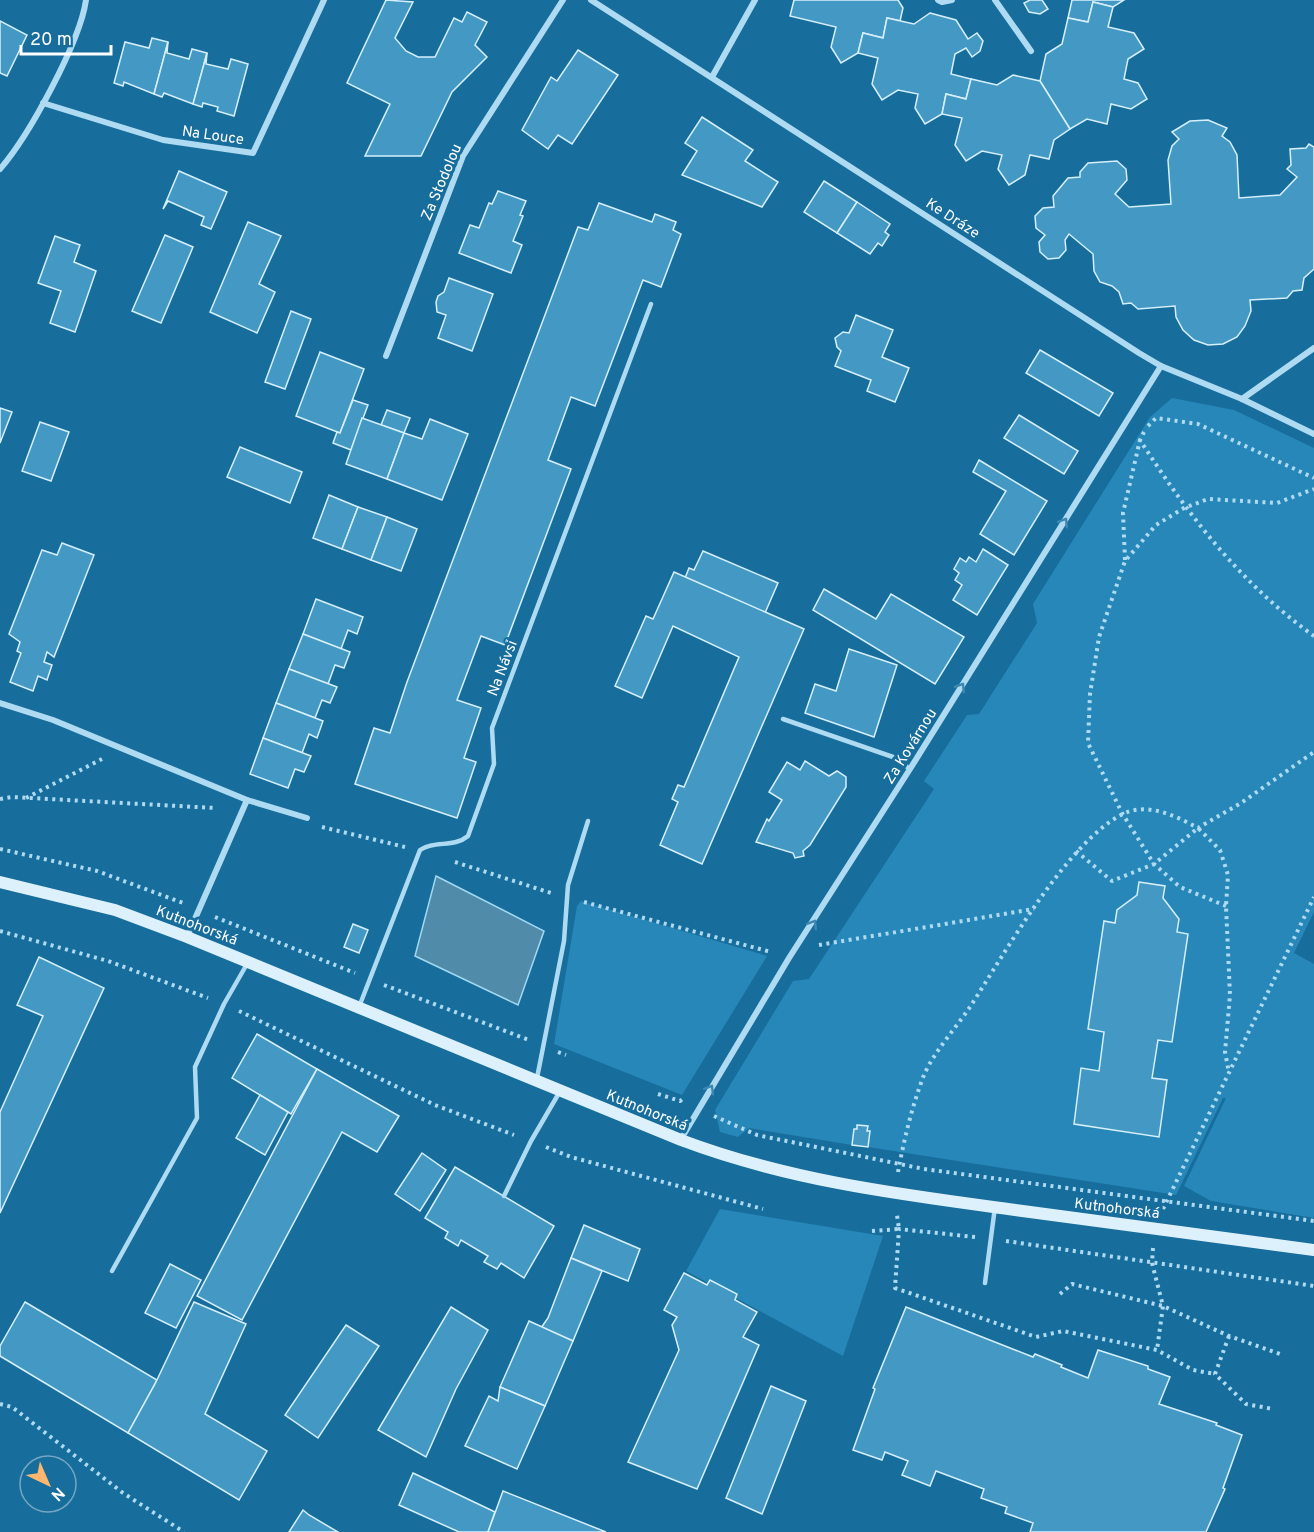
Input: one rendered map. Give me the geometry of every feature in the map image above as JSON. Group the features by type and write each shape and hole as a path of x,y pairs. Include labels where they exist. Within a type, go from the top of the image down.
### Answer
{"main road":[{"name":"Kutnohorská","path":"0,882 115,910 187,937 717,1154 791,1174 893,1194 1314,1250"}],"street":[{"path":"0,168 11,156 43,103 83,20 86,0"},
{"name":"Na Louce","path":"43,103 163,140 253,153 324,0"},
{"name":"Za Stodolou","path":"386,356 463,156 563,0"},
{"name":"Ke Dráze","path":"591,0 1161,366 1242,399 1314,434"},
{"path":"712,77 755,0"},
{"path":"938,0 942,2 952,0"},
{"path":"995,0 1031,51"},
{"path":"1242,399 1314,348"},
{"name":"Za Kovárnou","path":"681,1140 789,958 910,769 1161,366"},
{"path":"0,703 124,748 248,800 307,818"},
{"path":"187,937 248,800"}],"lane":[{"name":"Na Návsi","path":"420,850 430,843 455,842 468,836 494,764 492,728 651,304"},
{"path":"783,719 893,757 910,769"},
{"path":"536,1080 564,941 566,897 588,821"},
{"path":"359,1007 420,850"},
{"path":"112,1271 196,1118 195,1067 224,1004 248,962"},
{"path":"504,1196 531,1141 561,1090"},
{"path":"985,1283 995,1208"}],"path":[{"path":"1131,415 1148,426"},
{"path":"1226,906 1180,887 1154,864 1122,813 1088,743 1090,694 1099,637 1125,561 1123,513 1140,440 1156,418 1198,424 1314,478"},
{"path":"1140,440 1184,508 1219,549 1288,618 1314,636"},
{"path":"1125,561 1156,525 1184,508 1208,499 1277,503 1314,489"},
{"path":"26,798 124,748"},
{"path":"1076,851 1112,881 1154,864 1198,828 1241,803 1314,752"},
{"path":"0,799 26,798 243,810"},
{"path":"1229,1073 1225,1052 1230,995 1226,906 1228,875 1220,850 1198,828 1167,811 1122,813 1089,837 1076,851 925,1074 893,1194 899,1229 895,1288 1036,1337 1063,1331 1156,1350 1193,1370 1215,1374 1246,1404 1273,1409"},
{"path":"307,818 318,826 420,850 566,897 789,958"},
{"path":"0,849 98,871 566,1055"},
{"path":"1154,1228 1314,897"},
{"path":"804,936 819,945 1035,909"},
{"path":"0,931 108,961 224,1004 435,1105 571,1157 763,1209"},
{"path":"680,1101 757,1136 899,1165 1314,1221"},
{"path":"872,1231 899,1229 991,1239 1314,1286"},
{"path":"1152,1263 1163,1306 1156,1350"},
{"path":"1060,1294 1072,1284 1163,1306 1229,1336 1280,1354"},
{"path":"1215,1374 1229,1336"},
{"path":"0,1404 12,1407 123,1493 184,1532"}],"shaded area":[{"path":"1172,398 1234,410 1314,448 1314,912 1294,953 1314,964 1314,1218 1211,1201 1184,1186 1226,1098 1223,1098 1176,1195 868,1147 870,1131 867,1131 867,1126 858,1125 857,1129 854,1129 852,1145 749,1128 738,1137 720,1132 715,1110 793,981 809,979 934,789 924,781 967,715 979,714 1037,623 1033,604 1150,417"},
{"path":"436,876 544,931 518,1005 415,956"},
{"path":"581,901 767,956 682,1095 554,1044 577,906"},
{"path":"720,1209 883,1236 843,1356 686,1271"}],"building":[{"path":"386,0 413,2 395,38 406,51 418,57 435,57 454,18 462,22 467,12 487,22 475,45 487,57 452,92 421,156 365,156 390,104 347,83"},
{"path":"794,0 898,0 903,8 900,21 887,18 883,38 863,33 858,53 841,63 831,47 836,27 790,16"},
{"path":"1030,0 1042,0 1048,9 1040,14 1029,12 1024,3"},
{"path":"1072,0 1124,0 1113,7 1093,2 1088,22 1068,18"},
{"path":"1093,2 1113,7 1108,27 1134,33 1144,49 1128,59 1124,79 1138,83 1147,99 1131,109 1111,104 1107,124 1087,119 1070,129 1040,81 1046,54 1062,44 1068,18 1088,22"},
{"path":"930,13 956,20 968,39 977,33 983,41 980,51 972,57 966,48 955,54 951,74 971,79 966,99 946,94 942,114 925,124 915,108 918,94 898,90 882,100 872,84 878,58 858,53 863,33 883,38 887,18 914,24"},
{"path":"0,21 27,35 7,76 0,73"},
{"path":"152,38 168,42 154,94 124,82 123,86 114,83 125,42 149,48"},
{"path":"168,42 167,53 189,59 192,49 207,53 193,104 164,93 162,97 154,94"},
{"path":"578,50 618,75 572,144 558,135 548,149 522,130 551,77 557,81"},
{"path":"207,53 206,64 228,69 231,59 248,64 234,116 217,111 218,107 203,103 202,107 193,104"},
{"path":"1013,75 1040,81 1070,129 1054,140 1049,159 1030,155 1025,175 1009,185 998,169 1002,155 982,151 966,161 955,145 962,118 942,114 946,94 966,99 971,79 997,85"},
{"path":"702,117 753,150 745,161 778,182 762,207 682,175 697,151 685,143"},
{"path":"1208,120 1227,128 1222,136 1230,142 1237,155 1239,198 1280,195 1297,177 1287,169 1291,165 1290,149 1306,148 1309,144 1314,147 1314,269 1304,278 1302,290 1293,291 1287,298 1250,300 1251,311 1245,326 1237,337 1223,344 1208,345 1194,340 1183,330 1176,317 1175,306 1138,309 1131,303 1123,304 1119,292 1112,286 1100,282 1094,271 1093,254 1069,234 1065,240 1066,250 1059,258 1048,259 1040,252 1039,242 1045,235 1036,228 1035,216 1043,208 1054,207 1053,196 1068,178 1080,177 1080,172 1088,163 1117,161 1126,169 1127,180 1115,194 1129,207 1171,204 1168,160 1172,146 1179,139 1172,132 1190,121"},
{"path":"179,171 227,192 211,229 201,225 204,217 168,201 163,209"},
{"path":"824,181 857,202 837,233 804,212"},
{"path":"498,191 526,201 513,241 522,245 511,273 459,253 470,225 479,228 489,203 492,204"},
{"path":"857,202 890,224 885,232 889,235 882,246 878,243 870,254 837,233"},
{"path":"599,203 652,222 655,214 676,222 673,230 681,234 661,287 643,280 595,406 571,397 548,460 571,469 505,645 481,636 457,700 481,708 464,758 476,762 457,818 355,784 374,728 390,733 407,682 578,227 588,230"},
{"path":"248,222 281,236 259,284 275,292 257,333 210,312"},
{"path":"165,235 193,247 161,323 132,311"},
{"path":"55,236 80,245 74,262 96,271 75,332 50,323 61,291 38,283"},
{"path":"449,278 493,294 472,351 438,338 446,315 437,312 436,302 438,296 444,292"},
{"path":"291,311 311,319 285,389 265,382"},
{"path":"856,315 893,330 882,357 909,368 895,402 867,391 871,380 835,366 841,351 837,347 835,338 843,332 849,333"},
{"path":"1040,350 1113,393 1099,416 1026,373"},
{"path":"320,352 364,369 340,433 296,416"},
{"path":"353,400 368,405 351,450 333,443 337,432 340,433"},
{"path":"0,408 12,412 0,443"},
{"path":"387,410 410,418 404,433 381,425"},
{"path":"1019,415 1078,451 1064,474 1004,438"},
{"path":"362,418 404,433 387,479 346,464"},
{"path":"430,419 468,434 442,500 387,479 404,433 422,439"},
{"path":"40,422 69,432 51,481 22,471"},
{"path":"240,447 302,472 290,503 227,477"},
{"path":"979,460 1047,501 1014,555 980,534 1006,491 973,472"},
{"path":"329,495 358,507 342,549 313,538"},
{"path":"358,507 387,517 371,560 342,549"},
{"path":"387,517 417,529 401,571 371,560"},
{"path":"62,543 94,555 54,657 47,652 44,662 52,665 47,680 38,676 33,691 10,682 21,653 17,651 20,642 9,634 42,550 57,555"},
{"path":"983,549 1008,565 977,615 953,600 962,585 955,580 959,573 954,569 960,558 966,562 969,557 976,562"},
{"path":"703,551 778,583 765,613 685,578 689,568 694,570"},
{"path":"674,572 804,629 702,864 660,845 678,802 672,799 678,785 684,787 739,657 673,626 642,698 615,686 646,616 653,619"},
{"path":"824,589 876,619 891,594 964,637 935,684 813,610"},
{"path":"316,599 363,617 357,634 348,630 341,649 303,634"},
{"path":"303,634 350,652 344,668 335,665 328,684 289,669"},
{"path":"849,649 897,665 874,737 805,713 815,684 836,691"},
{"path":"289,669 337,687 330,703 322,700 315,718 276,703"},
{"path":"276,703 323,721 317,738 309,734 302,753 263,738"},
{"path":"263,738 311,756 304,772 295,769 288,788 250,774"},
{"path":"805,761 829,776 837,771 846,777 846,787 810,845 803,851 804,856 795,858 793,853 756,842 767,819 769,821 782,800 769,792 787,762 800,770"},
{"path":"1139,882 1165,886 1163,898 1179,919 1177,932 1188,934 1172,1042 1158,1040 1152,1078 1167,1080 1159,1137 1074,1124 1081,1068 1099,1071 1104,1032 1088,1029 1104,921 1115,923 1117,910 1137,895"},
{"path":"353,924 368,930 359,953 344,947"},
{"path":"39,957 104,988 0,1213 0,1112 43,1016 17,1005"},
{"path":"257,1034 317,1069 291,1114 232,1078"},
{"path":"317,1069 399,1116 377,1152 342,1132 242,1320 197,1296"},
{"path":"260,1095 288,1112 265,1155 236,1138"},
{"path":"857,1125 868,1126 867,1131 870,1131 868,1147 852,1145 854,1129 857,1129"},
{"path":"422,1153 446,1170 420,1211 395,1194"},
{"path":"455,1167 554,1226 524,1278 501,1263 497,1269 484,1262 488,1256 461,1240 458,1246 445,1238 448,1232 425,1218"},
{"path":"584,1225 640,1249 628,1281 571,1258"},
{"path":"571,1258 602,1271 573,1341 541,1328 548,1318"},
{"path":"170,1264 201,1280 176,1328 145,1313"},
{"path":"684,1273 707,1285 710,1280 737,1294 735,1300 757,1312 743,1337 759,1345 697,1489 628,1462 679,1350 672,1325 677,1317 664,1310"},
{"path":"25,1302 157,1380 128,1433 0,1356 0,1346"},
{"path":"194,1302 246,1324 205,1414 267,1451 239,1500 128,1433 155,1384"},
{"path":"451,1307 488,1330 456,1389 426,1457 378,1430"},
{"path":"906,1307 1033,1357 1035,1354 1088,1378 1098,1350 1148,1366 1148,1369 1170,1377 1159,1404 1217,1423 1216,1425 1242,1435 1223,1488 1225,1489 1206,1532 1030,1532 1033,1523 1005,1513 1007,1507 981,1498 984,1489 936,1471 930,1486 902,1475 908,1461 885,1452 882,1460 853,1450 875,1389 873,1388"},
{"path":"529,1321 573,1341 545,1406 500,1387"},
{"path":"346,1325 379,1346 318,1438 285,1415"},
{"path":"771,1386 806,1401 762,1514 726,1498"},
{"path":"500,1387 545,1406 517,1469 465,1446 489,1396 498,1401"},
{"path":"413,1473 495,1512 488,1532 459,1532 399,1505"},
{"path":"503,1491 606,1532 488,1532"},
{"path":"303,1510 309,1515 338,1532 289,1532"}]}
